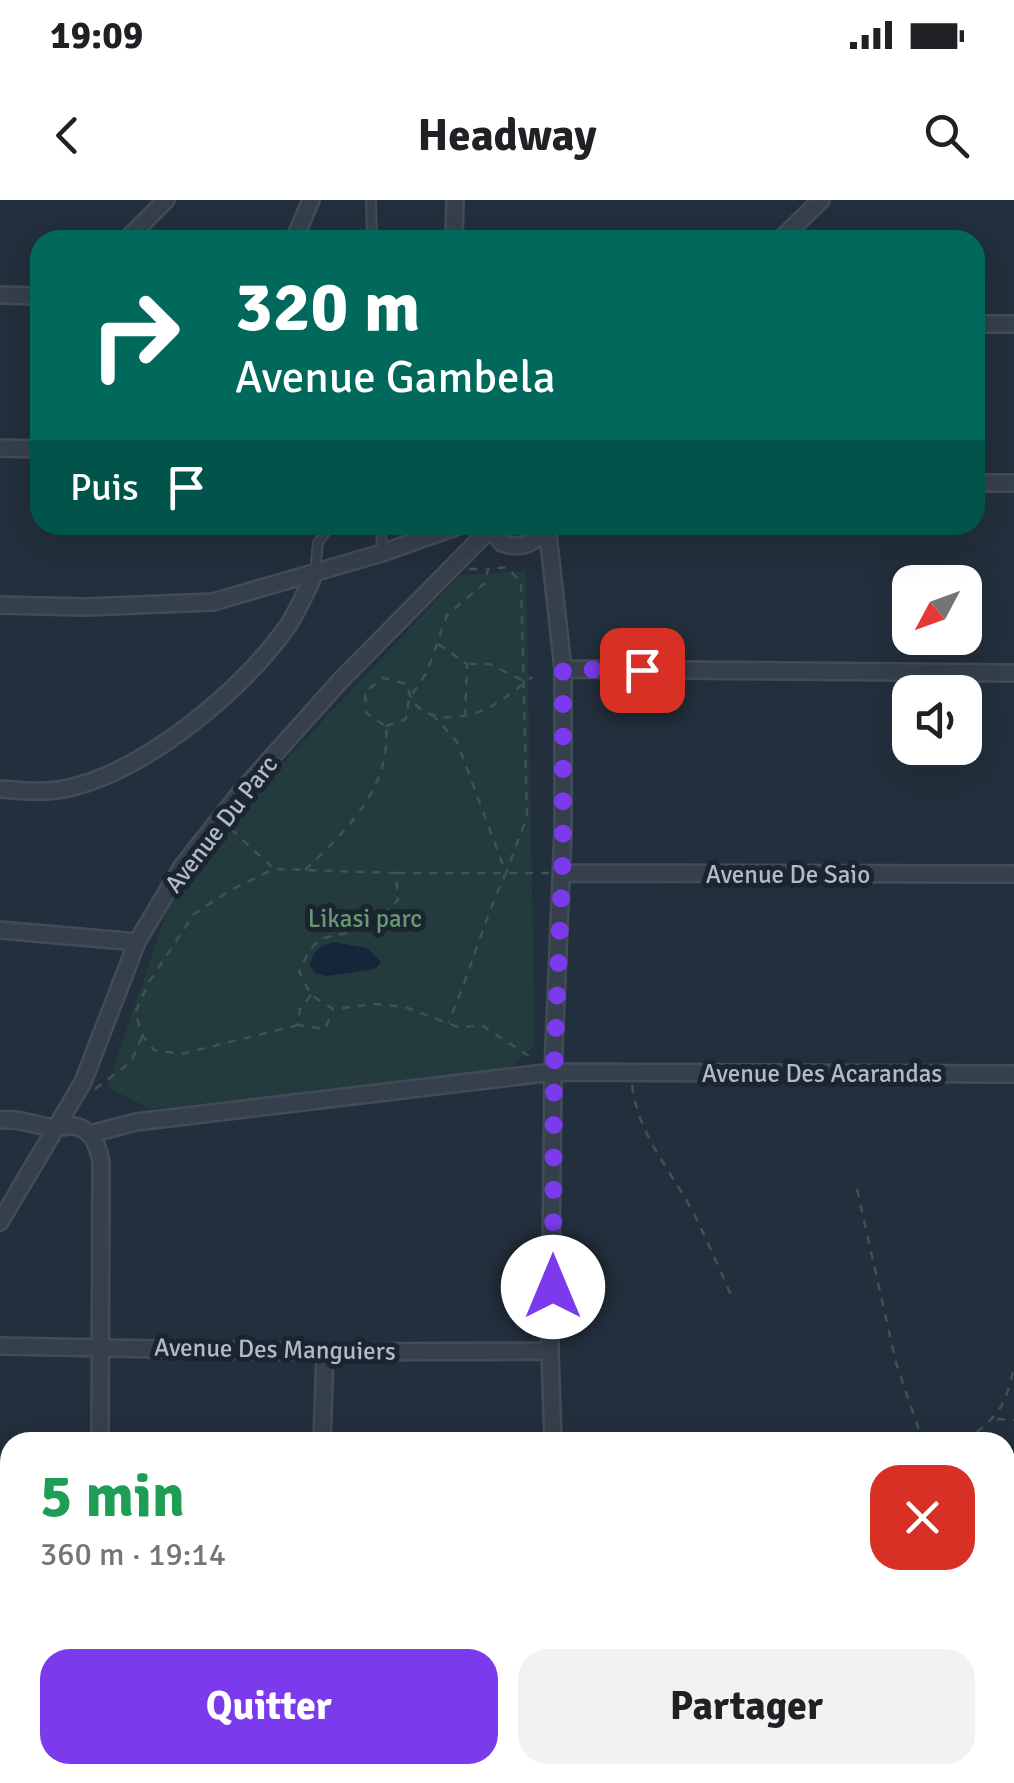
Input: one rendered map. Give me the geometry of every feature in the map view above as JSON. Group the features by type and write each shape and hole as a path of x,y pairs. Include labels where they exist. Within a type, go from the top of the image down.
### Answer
{"street":[{"path":"136,230 166,200"},
{"path":"298,230 311,200"},
{"path":"454,200 454,230"},
{"path":"790,230 821,200"},
{"path":"0,295 30,296"},
{"path":"985,324 1014,324"},
{"path":"0,448 30,449"},
{"path":"985,483 1014,483"},
{"path":"0,605 86,607 213,602 433,535"},
{"name":"Avenue Du Parc","path":"0,1222 83,1082 137,942 181,868 240,793 340,682 481,535"},
{"path":"495,535 502,543 519,546 539,535"},
{"path":"547,535 563,669 550,1351 553,1432"},
{"path":"0,789 31,792 69,788 105,774 178,735 263,658 290,623 315,573"},
{"path":"563,669 1014,673"},
{"name":"Avenue De Saio","path":"562,872 1014,874"},
{"path":"0,930 137,942"},
{"name":"Avenue Des Acarandas","path":"90,1134 136,1122 554,1072 1014,1074"},
{"path":"0,1120 12,1118 56,1129 74,1126 90,1134 101,1162 100,1432"},
{"name":"Avenue Des Manguiers","path":"0,1346 324,1352 550,1351"},
{"path":"322,1432 324,1352"}],"lane":[{"path":"371,200 372,230"},
{"path":"315,573 318,543 323,535"},
{"path":"381,535 382,553"}],"path":[{"path":"448,1023 463,989 484,919 527,817 521,583 507,567 468,569"},
{"path":"409,699 428,672 447,615 484,583 488,570"},
{"path":"436,643 468,664 490,664 526,682"},
{"path":"465,714 468,664"},
{"path":"409,699 418,710 450,718 490,707 532,677"},
{"path":"383,678 407,684 409,699 406,719 386,726 366,713 365,692 383,678"},
{"path":"432,714 456,742 506,873"},
{"path":"304,871 336,840 375,792 386,726"},
{"path":"228,826 274,869"},
{"path":"333,1009 325,1029 298,1026 180,1054 154,1050 143,1036 136,1013 149,982 194,914 274,869 562,872"},
{"path":"396,873 398,900 362,928 326,936 311,946 300,972 311,996 333,1009 374,1004 405,1007 458,1027 483,1026 554,1072"},
{"path":"298,1026 300,1008 311,996"},
{"path":"83,1082 92,1091 130,1062 143,1036"},
{"path":"631,1073 635,1110 650,1144 688,1204 731,1295"},
{"path":"857,1189 896,1362 920,1432"},
{"path":"977,1432 995,1419 1007,1398 1014,1366"},
{"path":"995,1419 1014,1420"}],"green space":[{"name":"Likasi parc","path":"526,571 535,1045 504,1073 151,1109 107,1087 180,872 460,575"}],"water":[{"path":"333,942 367,948 381,962 375,969 327,976 315,973 310,966 313,956"}],"route":[{"path":"553,1287 563,669 642,670"}]}
